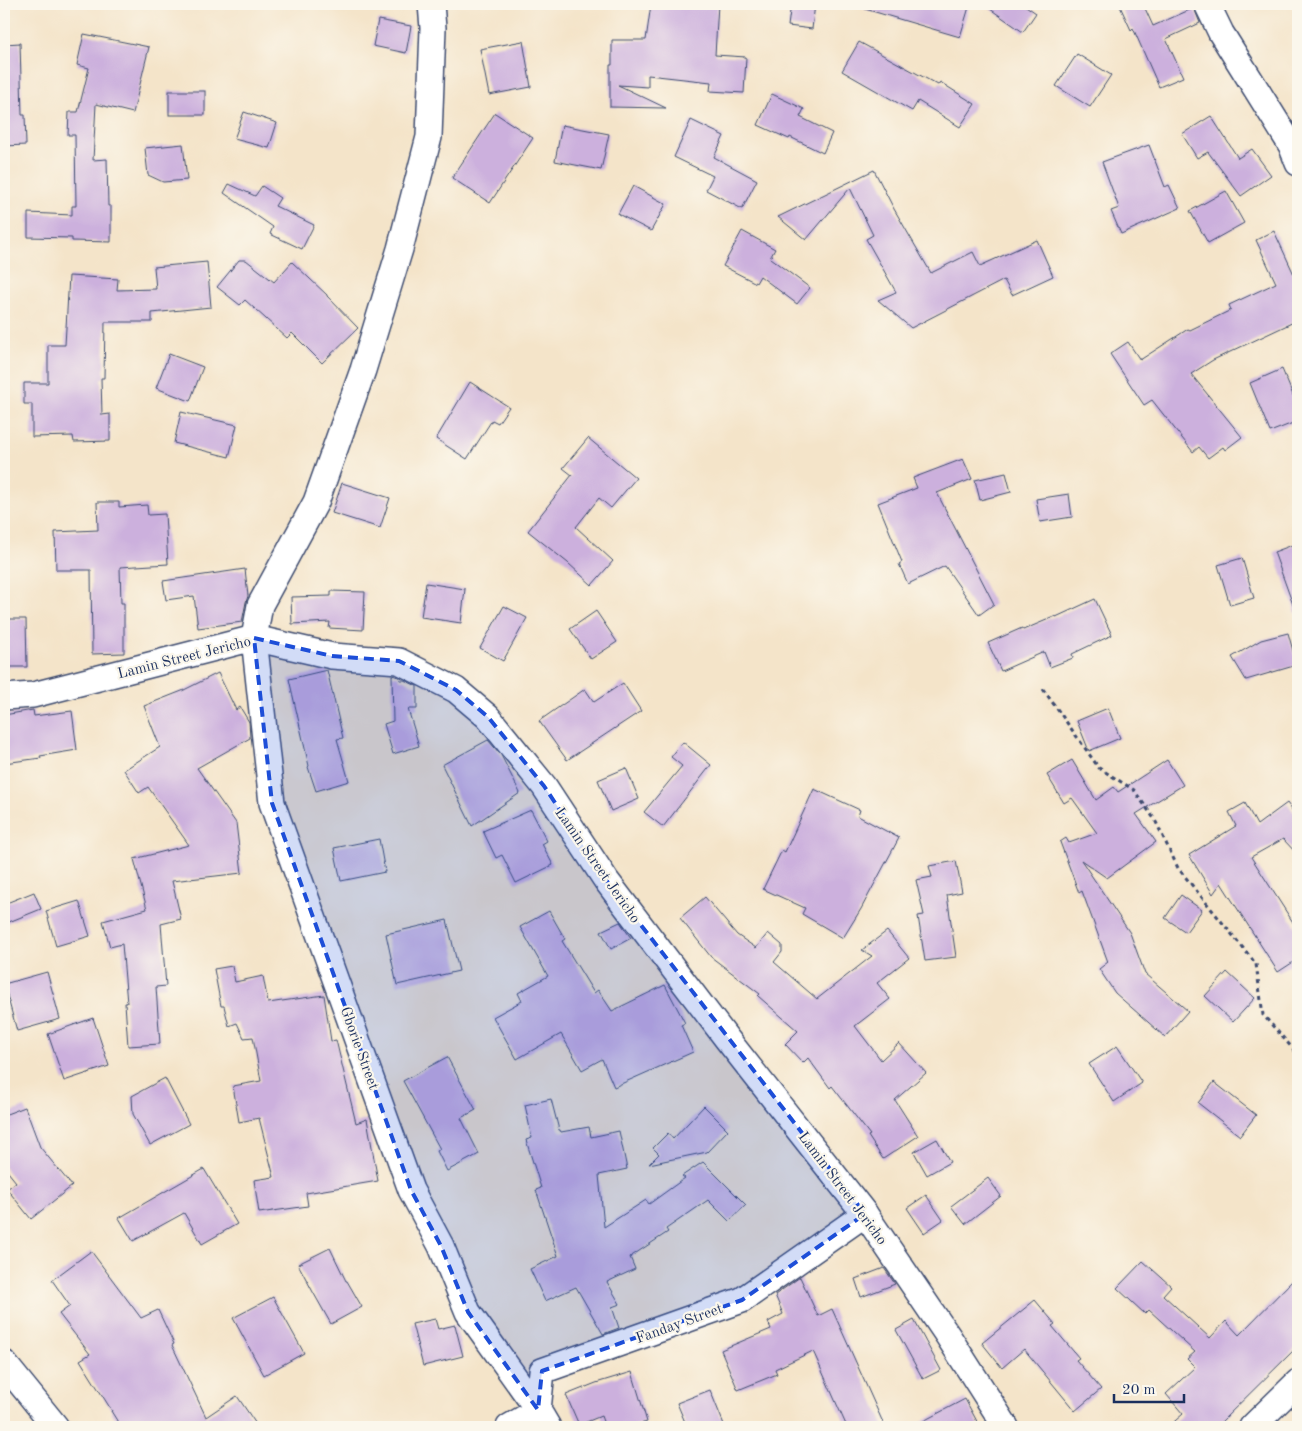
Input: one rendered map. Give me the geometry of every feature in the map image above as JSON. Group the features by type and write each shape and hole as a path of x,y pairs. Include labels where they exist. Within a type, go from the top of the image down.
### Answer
{"street":[{"name":"Gborie Street","path":"431,4 433,28 430,137 400,249 364,370 316,502 260,605 254,638 272,803 411,1190 441,1246 468,1312 543,1418"},
{"path":"1207,4 1222,33 1291,145 1298,163"},
{"name":"Lamin Street Jericho","path":"4,696 33,695 254,638 332,656 399,661 456,690 488,717 544,786 606,880 727,1039 865,1214 948,1336 1006,1427"},
{"name":"Fanday Street","path":"543,1418 542,1370 742,1300 865,1214"},
{"path":"4,1363 56,1427"},
{"path":"1252,1427 1298,1382"},
{"path":"509,1427 543,1418"}],"path":[{"path":"1043,689 1100,768 1134,790 1156,820 1178,868 1256,964 1263,1015 1294,1050 1298,1052"}],"highlighted area":[{"path":"254,638 332,656 399,661 456,690 488,717 544,786 606,880 865,1214 742,1300 542,1371 538,1410 468,1312 441,1246 411,1190 272,803"}],"building":[{"path":"651,4 718,4 715,55 746,57 744,93 710,91 711,82 648,75 648,87 618,85 666,108 610,107 612,40 646,40"},
{"path":"791,4 815,4 812,29 788,26"},
{"path":"865,4 958,4 969,7 960,37 865,9"},
{"path":"983,4 1023,4 1036,13 1023,32"},
{"path":"1119,4 1143,4 1153,26 1194,8 1200,23 1166,39 1183,77 1159,87 1133,28 1131,30"},
{"path":"378,20 411,26 406,53 373,46"},
{"path":"84,34 149,47 133,113 96,104 93,160 107,159 108,206 111,206 111,242 72,241 72,238 28,237 28,213 72,215 72,206 76,206 75,135 68,135 69,112 78,112 89,68 77,65"},
{"path":"523,41 531,87 489,95 480,49"},
{"path":"859,42 938,85 940,82 975,104 960,127 918,101 912,111 842,71"},
{"path":"20,43 22,115 25,115 26,145 4,146 4,44"},
{"path":"1077,54 1111,75 1090,107 1056,86"},
{"path":"169,91 205,91 205,115 169,115"},
{"path":"772,94 804,109 800,117 832,133 823,153 790,137 789,139 758,125"},
{"path":"244,112 277,123 269,148 234,139"},
{"path":"495,113 533,138 490,203 452,178"},
{"path":"1211,116 1238,158 1252,149 1271,175 1241,196 1208,152 1197,158 1182,134"},
{"path":"691,120 724,136 714,157 757,180 742,209 706,190 713,176 674,157"},
{"path":"562,125 609,134 601,170 555,161"},
{"path":"183,144 187,180 163,182 148,175 145,148"},
{"path":"1149,145 1165,187 1169,185 1180,208 1121,234 1111,211 1119,208 1102,162"},
{"path":"874,170 931,273 973,252 980,266 1037,240 1053,276 1012,295 1004,280 911,328 878,300 896,292 866,239 873,235 850,188 806,240 778,217"},
{"path":"229,184 255,196 262,186 280,198 275,206 314,225 302,249 270,234 273,227 224,193"},
{"path":"633,186 666,204 651,231 618,214"},
{"path":"1226,191 1244,223 1208,243 1190,211"},
{"path":"742,231 775,249 770,258 810,288 797,304 760,276 756,283 723,266"},
{"path":"1274,231 1298,283 1298,320 1213,360 1191,374 1242,437 1225,450 1223,447 1208,458 1199,447 1193,452 1152,400 1144,405 1110,354 1128,342 1140,360 1188,329 1190,330 1231,310 1229,305 1276,283 1256,240"},
{"path":"239,260 246,260 274,282 292,262 358,328 322,363 292,333 287,338 245,300 240,305 217,287"},
{"path":"207,262 211,307 152,313 152,322 105,322 104,378 101,378 102,415 110,414 110,441 74,442 73,436 32,437 32,404 24,404 24,383 48,383 48,345 65,345 69,276 118,279 117,290 156,289 154,267"},
{"path":"169,354 203,367 190,401 156,388"},
{"path":"1282,369 1298,407 1298,421 1270,432 1250,383"},
{"path":"470,382 509,407 498,423 492,420 467,459 436,439"},
{"path":"181,412 237,425 229,457 174,443"},
{"path":"588,438 636,478 611,508 599,498 576,527 613,561 592,585 528,531 572,475 563,468"},
{"path":"963,459 972,479 937,493 994,604 979,615 945,566 908,584 899,564 902,562 878,503 917,488 913,478"},
{"path":"1006,473 1011,492 980,500 975,480"},
{"path":"342,483 390,498 380,528 332,513"},
{"path":"1069,494 1072,517 1040,522 1036,499"},
{"path":"97,502 119,502 119,507 147,505 148,515 165,514 168,564 120,567 121,603 124,603 124,653 92,654 91,570 56,570 55,532 98,530"},
{"path":"1298,543 1298,612 1296,613 1274,552"},
{"path":"1242,558 1254,598 1230,605 1218,565"},
{"path":"245,569 248,596 242,622 198,628 194,596 166,600 163,581"},
{"path":"426,583 465,589 461,623 421,617"},
{"path":"331,591 365,592 363,630 329,628 330,622 292,624 291,597 331,596"},
{"path":"1095,599 1112,635 1072,654 1073,658 1050,667 1044,652 1001,671 988,643 1022,628 1023,630 1056,617"},
{"path":"504,606 527,618 503,661 480,648"},
{"path":"596,611 617,642 591,659 570,629"},
{"path":"4,619 26,619 27,667 4,667"},
{"path":"1288,633 1297,665 1246,680 1232,657 1261,640"},
{"path":"327,670 343,738 337,739 349,781 316,791 308,767 289,679"},
{"path":"218,673 236,710 240,707 249,722 250,738 197,768 236,823 242,873 172,881 181,919 161,924 166,986 156,987 160,1044 128,1046 125,1003 127,1003 122,944 110,947 103,921 147,909 134,859 189,845 148,787 139,793 124,770 160,747 144,706 182,691"},
{"path":"392,675 417,686 417,709 408,709 419,746 393,754 384,724 393,721"},
{"path":"623,683 641,711 567,760 539,721 585,689 594,702"},
{"path":"1108,708 1120,738 1089,751 1077,721"},
{"path":"33,710 34,716 72,711 77,750 40,756 41,758 4,763 4,715"},
{"path":"488,740 501,755 520,793 472,826 442,765"},
{"path":"683,742 711,765 663,827 644,812 682,766 671,757"},
{"path":"1072,760 1096,800 1114,787 1118,792 1167,760 1183,785 1136,814 1156,842 1107,878 1081,860 1130,933 1145,974 1188,1011 1165,1037 1115,993 1099,969 1108,962 1082,891 1079,893 1060,842 1066,838 1069,843 1097,833 1072,798 1064,803 1047,775"},
{"path":"626,768 639,799 611,811 598,780"},
{"path":"814,789 860,810 858,816 899,838 861,909 843,938 802,914 805,908 763,889 782,850 785,852"},
{"path":"1245,803 1257,825 1287,803 1298,818 1298,855 1283,839 1251,857 1298,930 1298,959 1278,972 1221,883 1213,894 1189,855 1236,826 1229,812"},
{"path":"531,810 547,841 542,844 553,865 516,883 502,855 496,858 483,831"},
{"path":"379,839 385,872 341,881 334,848"},
{"path":"956,861 962,892 947,895 956,957 925,961 918,916 924,915 916,880 932,877 929,866"},
{"path":"34,892 41,909 4,924 4,904"},
{"path":"1181,895 1202,910 1186,932 1165,918"},
{"path":"705,897 737,935 756,948 768,933 782,945 782,952 774,962 817,999 872,956 862,950 887,931 909,958 877,983 890,999 855,1026 881,1060 899,1043 926,1073 895,1100 918,1136 883,1159 868,1136 870,1135 832,1086 830,1088 808,1058 803,1063 785,1044 798,1031 758,996 760,994 711,957 680,918"},
{"path":"79,901 90,936 56,946 46,911"},
{"path":"549,911 565,939 562,941 594,993 598,990 612,1011 665,985 685,1023 681,1025 693,1052 614,1087 602,1059 582,1070 561,1034 517,1059 493,1017 522,1001 518,993 548,976 520,927"},
{"path":"447,920 459,971 397,985 386,934"},
{"path":"620,922 631,938 611,949 601,931"},
{"path":"232,966 235,982 263,976 268,1003 324,995 331,1041 336,1040 356,1123 367,1119 378,1181 306,1193 308,1206 259,1213 254,1180 274,1177 259,1118 239,1122 233,1086 261,1081 253,1037 244,1038 237,1023 229,1026 224,1006 221,1006 214,969"},
{"path":"47,972 60,1019 17,1031 4,984"},
{"path":"1227,972 1255,998 1233,1022 1205,996"},
{"path":"93,1018 109,1066 64,1081 48,1034"},
{"path":"1117,1046 1142,1083 1114,1102 1089,1064"},
{"path":"447,1057 476,1110 461,1118 479,1154 447,1171 437,1151 440,1149 403,1081"},
{"path":"165,1078 189,1124 150,1145 133,1114 132,1096"},
{"path":"1214,1082 1256,1115 1240,1136 1198,1103"},
{"path":"551,1099 561,1132 589,1127 591,1137 619,1131 627,1169 599,1175 604,1227 646,1200 649,1204 685,1178 682,1176 703,1162 746,1205 729,1221 708,1200 666,1229 668,1232 630,1257 635,1269 607,1282 620,1304 612,1307 619,1328 603,1334 576,1287 545,1301 530,1269 558,1256 536,1190 541,1188 526,1140 532,1138 525,1105"},
{"path":"704,1106 728,1130 707,1152 649,1164 659,1154 653,1148 668,1133 673,1139"},
{"path":"25,1107 40,1147 72,1186 31,1219 7,1189 16,1182 4,1167 4,1115"},
{"path":"937,1139 950,1162 927,1175 914,1152"},
{"path":"204,1169 237,1224 202,1244 184,1213 133,1241 119,1218"},
{"path":"988,1178 1001,1196 965,1224 951,1206"},
{"path":"926,1195 943,1220 924,1233 907,1208"},
{"path":"330,1248 346,1281 362,1307 331,1324 298,1264"},
{"path":"91,1251 141,1318 158,1310 174,1344 172,1345 206,1417 237,1396 258,1427 121,1427 80,1360 90,1354 59,1314 70,1306 52,1280"},
{"path":"1143,1261 1171,1286 1163,1295 1210,1338 1226,1321 1239,1335 1298,1275 1298,1346 1216,1427 1168,1427 1183,1414 1166,1394 1195,1367 1187,1359 1195,1352 1149,1310 1145,1314 1117,1288"},
{"path":"884,1268 895,1284 861,1297 855,1279"},
{"path":"800,1277 818,1316 832,1309 885,1427 847,1427 813,1351 775,1369 777,1374 738,1390 721,1350 771,1329 768,1322 783,1314 775,1295"},
{"path":"273,1297 304,1353 264,1375 233,1318"},
{"path":"1035,1300 1055,1324 1052,1326 1079,1358 1076,1360 1101,1389 1075,1411 1024,1349 1002,1368 982,1343"},
{"path":"435,1319 438,1329 455,1325 463,1356 423,1366 412,1324"},
{"path":"914,1320 941,1370 923,1379 896,1330"},
{"path":"632,1372 647,1422 629,1427 605,1427 601,1416 579,1425 566,1395"},
{"path":"710,1390 725,1427 687,1427 677,1403"},
{"path":"965,1399 980,1427 912,1427"}]}
